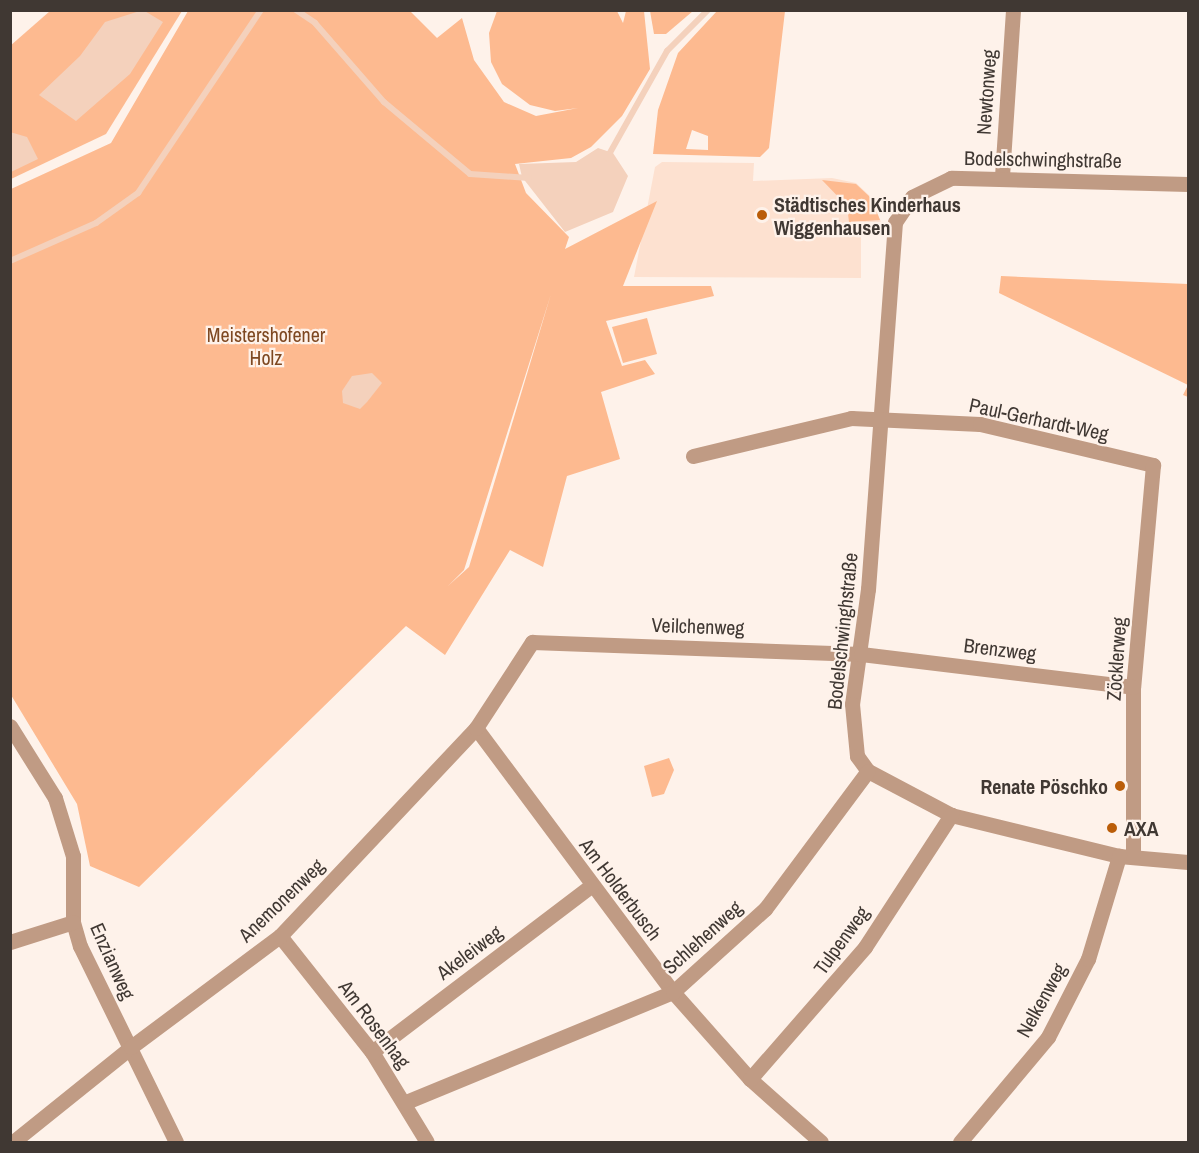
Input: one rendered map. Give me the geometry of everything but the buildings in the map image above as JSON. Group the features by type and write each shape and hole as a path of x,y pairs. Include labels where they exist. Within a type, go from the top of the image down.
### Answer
{"street":[{"name":"Newtonweg","path":"1002,176 1013,10"},
{"name":"Bodelschwinghstraße","path":"868,771 857,756 852,704 854,673 861,654 895,222 912,197 951,178 1002,176 1188,184"},
{"path":"693,456 817,423 880,419"},
{"name":"Paul-Gerhardt-Weg","path":"880,419 980,424 1153,465"},
{"name":"Zöcklerweg","path":"1126,856 1133,687 1153,465"},
{"name":"Veilchenweg","path":"532,642 861,654"},
{"name":"Anemonenweg","path":"13,1143 131,1047 280,936 476,728 532,642"},
{"name":"Brenzweg","path":"861,654 1133,687"},
{"name":"Enzianweg","path":"10,726 55,798 73,856 73,922 80,946 176,1143"},
{"name":"Am Holderbusch","path":"476,728 591,886 673,992 750,1079 821,1143"},
{"path":"868,771 951,815 1126,856 1188,862"},
{"name":"Schlehenweg","path":"406,1102 673,992 765,909 868,771"},
{"name":"Tulpenweg","path":"750,1079 865,947 951,815"},
{"name":"Nelkenweg","path":"960,1143 1048,1037 1088,959 1126,856"},
{"name":"Akeleiweg","path":"372,1052 591,886"},
{"path":"10,942 73,922"},
{"name":"Am Rosenhag","path":"280,936 372,1052 406,1102 427,1143"}],"shaded area":[{"path":"143,10 163,22 130,74 76,121 39,95 80,56 105,22"},
{"path":"10,132 27,137 38,159 11,172"},
{"path":"598,148 613,153 628,176 613,212 565,232 522,177 519,164 576,162"},
{"name":"Städtisches Kinderhaus Wiggenhausen","path":"662,162 754,163 753,181 832,178 856,183 872,198 881,222 861,222 861,278 634,277 655,167"},
{"path":"372,373 382,383 367,402 360,409 343,403 342,391 352,376"}],"green space":[{"path":"650,10 693,11 666,34 654,34"},
{"path":"50,11 182,11 106,134 11,179 10,46"},
{"name":"Meistershofener Holz","path":"188,11 410,11 437,38 462,18 474,60 504,102 536,116 578,108 555,111 530,105 502,84 491,62 489,33 497,11 617,11 623,23 626,11 644,11 650,69 622,116 591,147 571,158 515,164 526,193 569,237 565,249 657,201 623,286 711,286 714,296 606,321 622,366 645,360 655,374 601,392 620,459 567,476 543,567 510,550 445,655 406,626 139,887 90,866 77,804 11,695 11,189 111,143","holes":["551,294 469,567 448,586 464,570"]},
{"path":"717,11 785,11 769,148 760,157 653,154 658,110 678,53","holes":["692,130 708,136 708,150 686,149"]},
{"path":"822,180 856,184 871,198 880,220 849,222 847,206"},
{"path":"1001,276 1188,284 1188,385 999,293"},
{"path":"647,318 657,354 623,363 612,327"},
{"path":"1188,385 1188,397 1183,395"},
{"path":"669,758 674,770 664,794 652,797 644,766"}],"waterway":[{"path":"10,261 96,223 138,193 261,10"},
{"path":"296,10 315,23 384,102 470,174 529,178"},
{"path":"607,158 667,51 708,10"}],"place":[{"name":"Städtisches Kinderhaus Wiggenhausen","path":"762,215"},
{"name":"Renate Pöschko","path":"1120,786"},
{"name":"AXA","path":"1112,828"}]}
